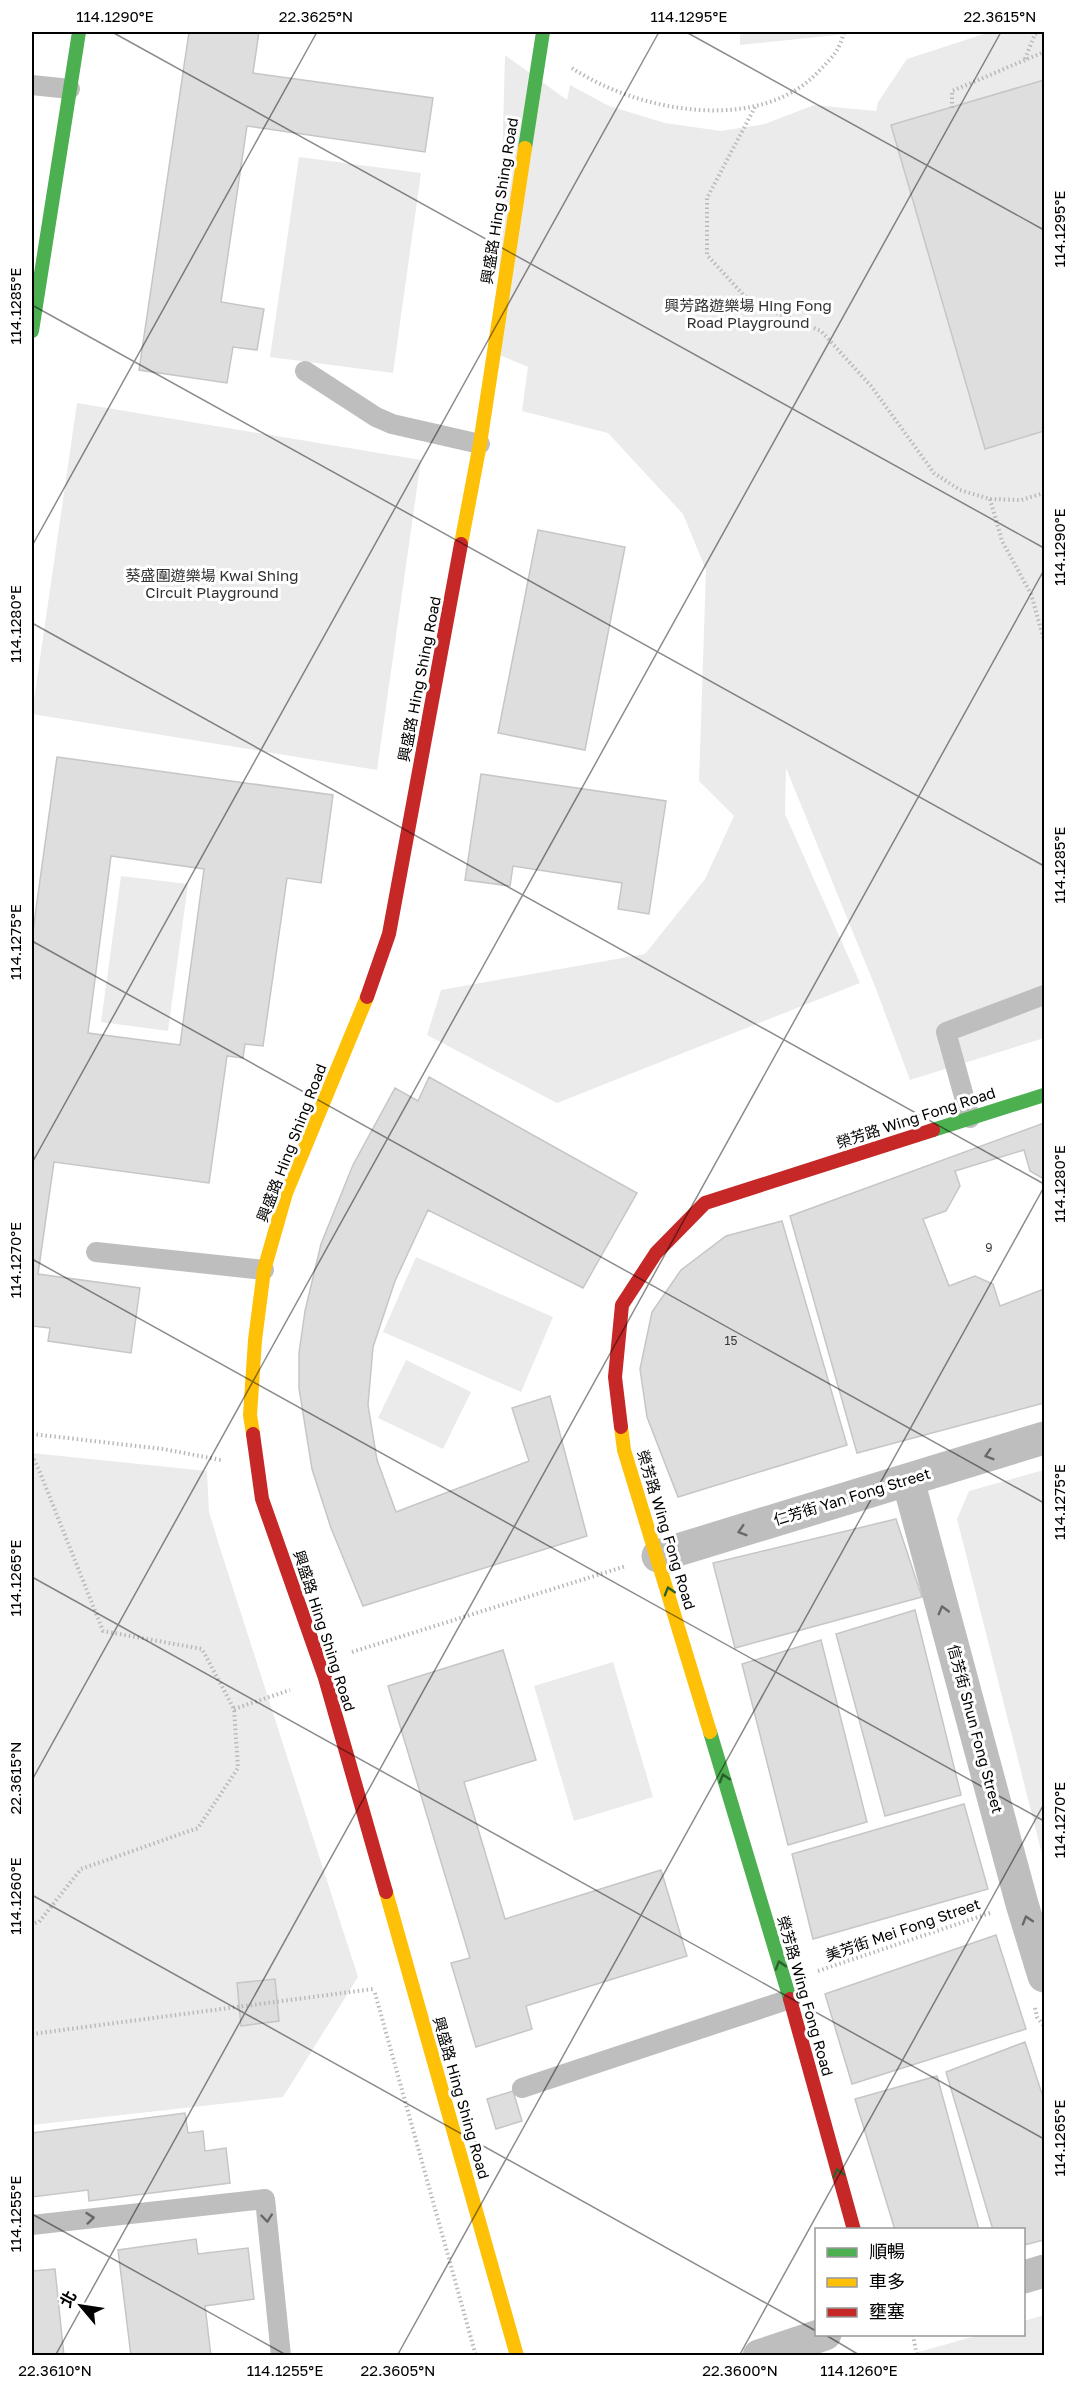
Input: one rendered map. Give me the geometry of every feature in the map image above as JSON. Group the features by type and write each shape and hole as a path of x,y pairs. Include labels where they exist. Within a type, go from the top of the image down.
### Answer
{"street":[{"path":"32,331 79,32"},
{"name":"興盛路 Hing Shing Road","path":"517,2355 325,1678 262,1499 250,1415 255,1340 264,1270 286,1193 372,985 389,934 480,444 543,32"},
{"name":"榮芳路 Wing Fong Road","path":"854,2228 790,1999 645,1561 624,1450 615,1377 622,1305 656,1253 705,1203 1044,1095"},
{"name":"仁芳街 Yan Fong Street","path":"645,1561 1044,1438"},
{"name":"信芳街 Shun Fong Street","path":"908,1480 1022,1904 1039,1991"},
{"path":"1025,2276 1044,2271"},
{"path":"759,2355 819,2336"}],"lane":[{"path":"32,85 70,89"},
{"path":"305,371 376,417 392,424 480,444"},
{"path":"970,1118 946,1032 1044,995"},
{"path":"96,1252 264,1270"},
{"path":"522,2088 790,1999"},
{"path":"32,2225 265,2199 281,2355"}],"path":[{"path":"582,74 615,91 666,106 705,110 755,107 806,85 839,49 844,32"},
{"path":"1025,60 1035,34 1040,32"},
{"path":"952,108 952,91 1044,52"},
{"path":"755,107 707,198 707,255 749,301 821,331 871,386 934,473 960,490 990,499 1021,500 1044,493"},
{"path":"990,499 1002,541 1031,594 1044,640"},
{"path":"32,1434 163,1449 222,1460 223,1470"},
{"path":"32,1455 103,1631 202,1649 234,1709 238,1768 198,1828 81,1869 39,1922 32,1924"},
{"path":"349,1653 645,1561"},
{"path":"287,1681 293,1702"},
{"path":"234,1709 290,1690"},
{"name":"美芳街 Mei Fong Street","path":"817,1971 997,1911"},
{"path":"370,1977 476,2355"},
{"path":"32,2034 374,1989"},
{"path":"1039,1991 1037,2017 1044,2026"},
{"path":"913,2336 917,2355"}],"green space":[{"path":"740,32 865,32 740,45"},
{"name":"興芳路遊樂場 Hing Fong Road Playground","path":"990,32 1044,32 1044,1038 910,1080 876,989 786,768 785,814 860,983 557,1103 427,1035 441,990 645,954 705,879 734,816 699,781 706,570 683,514 608,433 522,411 528,367 497,354 505,55 567,100 570,85 609,106 665,123 721,131 765,124 814,105 876,111 878,102 907,59"},
{"path":"299,157 421,173 393,373 270,357"},
{"name":"葵盛圍遊樂場 Kwai Shing Circuit Playground","path":"77,403 421,460 377,770 32,714"},
{"path":"121,876 188,884 168,1031 101,1022"},
{"path":"416,1257 553,1317 521,1392 383,1332"},
{"path":"406,1360 471,1392 443,1449 378,1418"},
{"path":"32,1453 207,1471 209,1512 358,1977 283,2097 32,2125"},
{"path":"1044,1470 1044,1862 957,1519 969,1491"},
{"path":"613,1662 653,1797 574,1821 534,1686"},
{"path":"1044,2315 1044,2355 908,2355 975,2336 1025,2336 1025,2321"}],"building":[{"path":"189,32 259,32 253,73 433,98 425,152 247,126 221,302 264,309 257,350 233,347 227,383 139,370"},
{"path":"1044,80 1044,431 985,449 891,125"},
{"path":"538,530 625,547 585,750 498,733"},
{"path":"57,757 333,795 321,883 287,878 263,1046 245,1044 243,1058 227,1056 209,1183 54,1162 38,1274 140,1288 131,1353 48,1341 50,1328 32,1326 32,938","holes":["111,856 204,869 180,1045 88,1033"]},
{"path":"481,774 666,801 649,914 618,909 622,883 513,866 510,886 465,880"},
{"path":"429,1077 637,1193 583,1288 428,1210 395,1281 373,1347 368,1405 377,1460 396,1512 529,1461 512,1408 550,1396 587,1536 363,1606 331,1528 312,1469 299,1388 299,1353 305,1311 321,1244 353,1165 395,1088 418,1101"},
{"path":"1044,1123 1044,1403 857,1453 790,1216"},
{"path":"1024,1150 1030,1171 1044,1179 1044,1289 1000,1306 993,1284 975,1276 949,1286 923,1219 946,1211 960,1186 955,1171"},
{"path":"782,1221 847,1445 678,1497 647,1417 640,1369 652,1312 681,1270 726,1236"},
{"path":"896,1519 922,1597 735,1648 713,1563"},
{"path":"915,1610 961,1795 885,1816 836,1634"},
{"path":"821,1640 867,1822 788,1845 742,1664"},
{"path":"503,1650 536,1760 464,1782 505,1919 661,1870 687,1956 526,2006 532,2029 476,2047 451,1963 470,1958 388,1686"},
{"path":"964,1804 988,1889 813,1939 792,1854"},
{"path":"996,1935 1026,2029 852,2084 825,1994"},
{"path":"275,1979 279,2021 241,2026 237,1983"},
{"path":"1025,2042 1044,2100 1044,2240 1025,2245 1025,2228 992,2228 946,2072"},
{"path":"937,2076 978,2228 894,2228 855,2099"},
{"path":"513,2091 522,2121 496,2129 487,2099"},
{"path":"185,2113 188,2133 203,2131 205,2151 226,2148 230,2183 89,2201 88,2190 32,2197 32,2133"},
{"path":"196,2239 198,2254 248,2248 254,2299 205,2306 211,2356 131,2356 118,2250"},
{"path":"55,2269 64,2356 32,2356 32,2271"}],"traffic: fast":[{"path":"32,331 79,32"},
{"path":"525,148 543,32"},
{"path":"933,1130 1044,1095"},
{"path":"710,1732 790,1999"}],"traffic: slow":[{"path":"461,544 480,444 525,148"},
{"path":"253,1434 250,1415 255,1340 264,1270 286,1193 367,997"},
{"path":"621,1427 624,1450 710,1732"},
{"path":"386,1892 517,2356"}],"traffic: jam":[{"path":"367,997 389,934 461,544"},
{"path":"621,1427 615,1377 622,1305 656,1253 705,1203 933,1130"},
{"path":"253,1434 262,1499 325,1678 386,1892"},
{"path":"790,1999 853,2228"}]}
